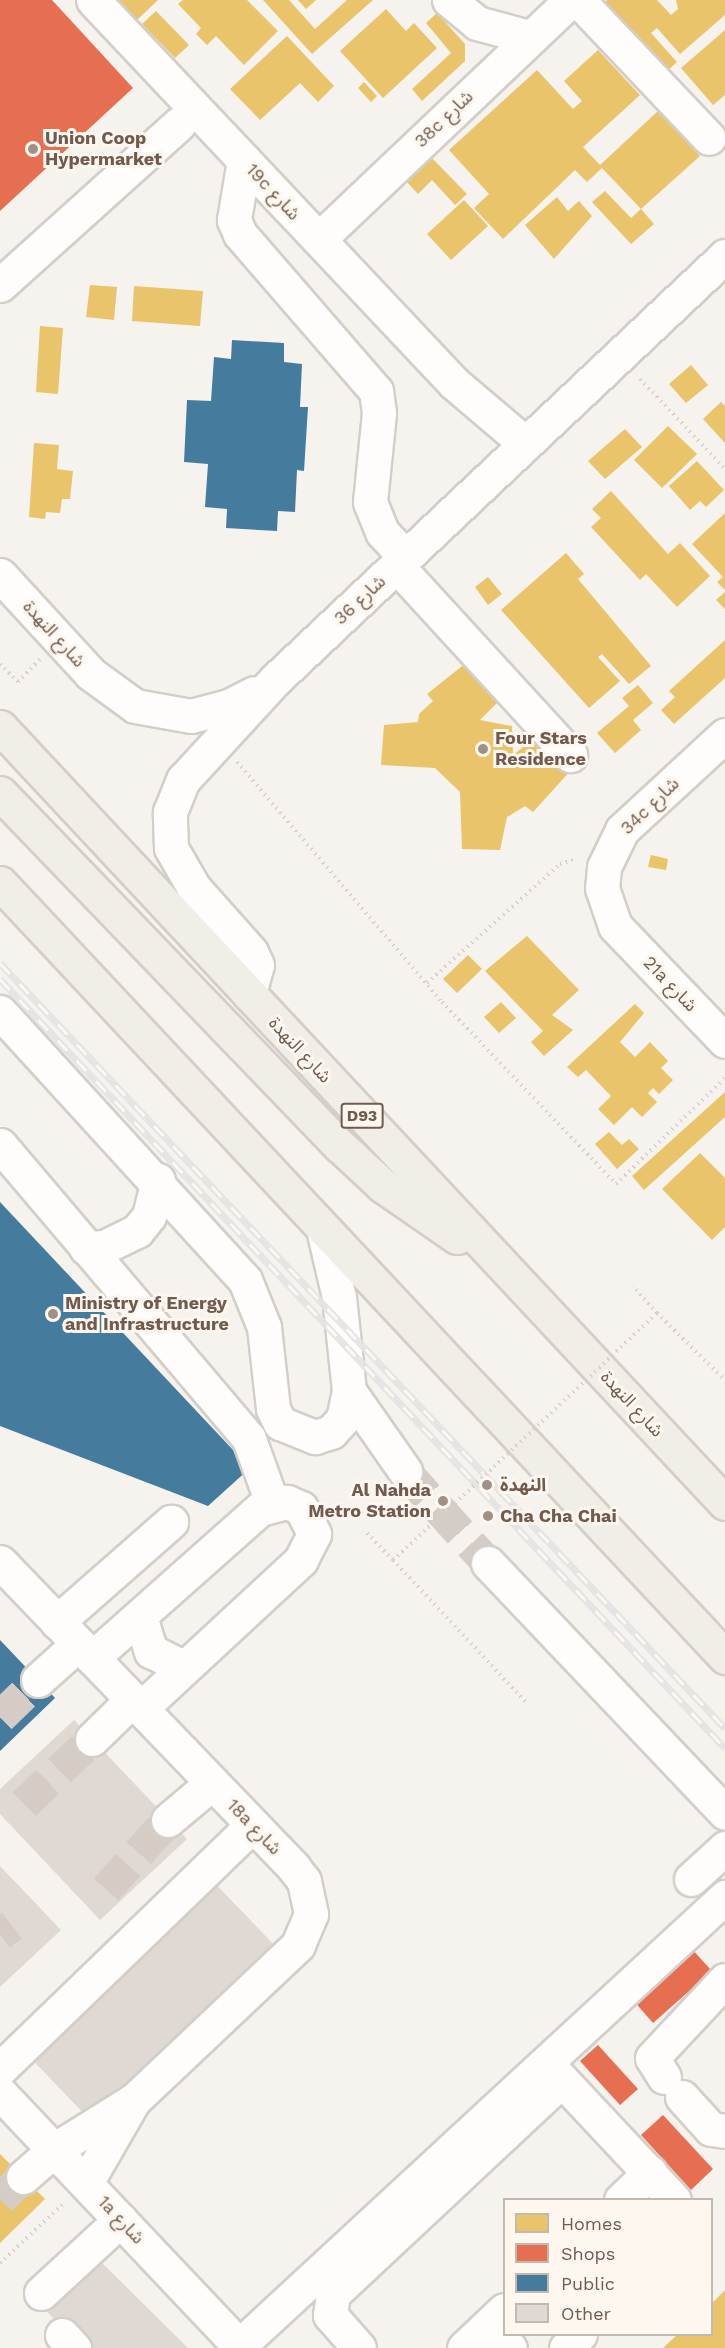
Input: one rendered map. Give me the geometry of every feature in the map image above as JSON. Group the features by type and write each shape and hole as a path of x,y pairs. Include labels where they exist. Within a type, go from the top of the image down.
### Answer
{"main road":[{"name":"شارع النهدة","path":"0,727 725,1503"},
{"path":"0,793 340,1146 393,1192 501,1265"},
{"path":"0,883 725,1657"}],"street":[{"name":"19c شارع","path":"93,0 454,383 469,412 517,452"},
{"path":"449,0 477,23 529,37"},
{"name":"38c شارع","path":"318,240 529,37 571,0"},
{"path":"578,0 709,138"},
{"path":"0,285 179,124"},
{"path":"244,160 234,220 240,234 376,391 379,413 370,502 382,532 401,561 570,755"},
{"name":"شارع 36","path":"249,994 257,965 251,952 177,864 169,821 183,780 276,679 725,256"},
{"name":"شارع النهدة","path":"0,575 105,688 153,713 210,713 276,679"},
{"name":"34c شارع","path":"615,926 602,888 604,867 622,830 725,735"},
{"name":"21a شارع","path":"615,926 725,1041"},
{"path":"0,1012 158,1180 254,1295 280,1423 315,1437 331,1432 343,1419 349,1391 339,1297 323,1229"},
{"path":"4,1154 249,1439 272,1503"},
{"path":"86,1248 104,1247 137,1231 149,1216 158,1180"},
{"path":"349,1391 405,1471"},
{"path":"69,1634 140,1616 272,1503 294,1505 310,1519 311,1549 184,1668 92,1739"},
{"path":"38,1680 69,1634 167,1518"},
{"name":"18a شارع","path":"0,1562 304,1881 311,1914 307,1931 134,2100 54,2150 23,2178"},
{"path":"488,1563 725,1813"},
{"path":"140,1616 151,1651 184,1668"},
{"path":"168,1820 212,1784"},
{"path":"1,2091 253,1825"},
{"path":"691,1879 725,1848"},
{"path":"359,2348 330,2315 333,2294 725,1897"},
{"path":"725,1980 652,2058 673,2087 711,2129 725,2131"},
{"path":"552,2070 673,2198"},
{"path":"240,2347 552,2070"},
{"name":"1a شارع","path":"1,2091 240,2347"},
{"name":"18a شارع","path":"86,2183 134,2100"},
{"path":"622,2198 650,2172"},
{"path":"41,2293 120,2220"},
{"path":"464,2348 501,2328"},
{"path":"566,2348 578,2336"}],"path":[{"path":"618,356 725,469"},
{"path":"0,664 18,682 59,640"},
{"path":"234,759 427,983 616,1184 725,1078"},
{"path":"427,983 560,864 584,858 604,867"},
{"path":"633,1286 725,1380"},
{"path":"393,1560 657,1313"},
{"path":"367,1533 526,1702"},
{"path":"0,2263 86,2183"}],"building: Homes":[{"path":"117,0 158,0 137,20"},
{"path":"183,0 247,0 278,31 244,65 216,36 207,45 196,34 201,28 178,4"},
{"path":"263,0 289,0 315,29 347,0 373,0 312,54"},
{"path":"298,0 316,0 306,9"},
{"path":"607,0 657,0 671,15 678,9 676,0 725,0 725,15 680,54 657,28 651,33 677,62 664,74 602,5"},
{"path":"386,9 406,31 414,23 437,48 383,98 340,51"},
{"path":"156,11 189,45 175,58 142,24"},
{"path":"437,13 465,44 465,61 422,101 412,89 451,53 426,23"},
{"path":"725,30 725,95 713,105 681,68"},
{"path":"287,36 334,86 318,102 300,83 260,120 230,89"},
{"path":"598,50 640,95 583,147 600,165 658,111 700,156 641,209 602,168 587,182 575,170 503,239 474,208 489,194 449,150 537,70 573,109 582,101 564,81"},
{"path":"364,82 377,96 371,102 358,88"},
{"path":"431,157 467,194 455,205 432,180 418,194 406,181"},
{"path":"605,191 631,218 641,209 654,224 631,244 592,202"},
{"path":"557,197 568,211 579,201 592,216 554,259 525,225"},
{"path":"464,200 488,226 451,260 427,234"},
{"path":"90,285 117,287 114,320 86,317"},
{"path":"134,286 203,291 200,326 132,321"},
{"path":"40,326 63,328 58,394 36,392"},
{"path":"691,365 708,385 686,403 669,384"},
{"path":"721,402 725,406 725,443 703,419"},
{"path":"668,426 697,454 662,488 634,460"},
{"path":"625,429 642,447 605,479 588,461"},
{"path":"34,443 59,445 57,469 73,471 70,499 62,499 60,513 46,512 45,519 29,517"},
{"path":"697,461 724,490 706,507 700,501 690,510 669,486"},
{"path":"611,491 668,554 680,543 710,576 677,607 646,574 640,580 591,527 601,518 592,509"},
{"path":"725,513 725,590 717,582 723,577 692,544"},
{"path":"566,553 584,574 578,579 651,666 629,684 602,654 598,657 620,681 589,708 501,610"},
{"path":"488,577 502,594 488,605 475,587"},
{"path":"725,592 725,609 716,600"},
{"path":"725,640 725,678 674,724 661,710 675,697 669,691"},
{"path":"471,659 508,692 480,720 512,726 513,755 545,730 573,768 533,812 525,806 507,817 500,850 462,849 460,792 435,768 381,765 384,725 418,722 419,714 433,701 427,694"},
{"path":"638,685 653,703 633,720 641,730 615,753 597,733 629,706 622,698"},
{"path":"651,855 668,859 666,870 648,867"},
{"path":"527,936 579,990 552,1015 573,1030 544,1056 531,1042 543,1031 485,971"},
{"path":"468,955 482,969 457,993 443,979"},
{"path":"501,1002 516,1018 499,1033 484,1017"},
{"path":"635,1004 644,1013 620,1042 635,1057 650,1042 668,1061 661,1068 673,1080 659,1094 653,1088 648,1093 657,1102 642,1117 632,1107 614,1125 598,1109 611,1096 586,1070 578,1077 567,1067"},
{"path":"725,1092 725,1117 644,1190 632,1176"},
{"path":"609,1132 622,1145 629,1139 639,1149 617,1169 595,1144"},
{"path":"700,1153 725,1178 725,1227 712,1240 662,1189"},
{"path":"0,2154 45,2199 0,2243"},
{"path":"725,2290 725,2348 663,2348 676,2336 713,2336 713,2302"}],"building: Shops":[{"name":"Union Coop Hypermarket","path":"0,0 52,0 133,88 0,211"},
{"path":"690,1947 712,1971 653,2023 632,1999"},
{"path":"598,2045 638,2089 620,2105 580,2061"},
{"path":"663,2115 713,2169 691,2190 641,2135"}],"building: Public":[{"path":"232,340 284,343 284,362 302,364 300,407 308,407 304,471 297,470 295,512 278,511 277,531 226,528 227,509 205,507 208,464 184,462 187,400 211,401 214,357 231,359"},
{"name":"Ministry of Energy and Infrastructure","path":"0,1202 250,1468 208,1506 0,1426"},
{"path":"0,1640 55,1698 0,1751"}],"building: Other":[{"path":"74,1720 187,1839 100,1920 0,1814 0,1789"},
{"path":"0,1866 61,1930 0,1987"},
{"path":"206,1874 277,1948 93,2123 23,2050"},
{"path":"98,2259 188,2348 83,2348 46,2311"}],"tunnel":[{"path":"405,1471 488,1563"},
{"path":"0,1717 38,1680"},
{"path":"24,1804 92,1739"},
{"path":"106,1889 168,1820"},
{"path":"0,1934 12,1925"},
{"path":"0,2199 23,2177"}],"railway":[{"path":"0,963 725,1728"},
{"path":"0,979 725,1748"}],"place":[{"name":"Union Coop Hypermarket","path":"33,149"},
{"name":"Four Stars Residence","path":"483,749"},
{"name":"Ministry of Energy and Infrastructure","path":"53,1314"},
{"name":"النهدة","path":"487,1485"},
{"name":"Al Nahda Metro Station","path":"443,1501"},
{"name":"Cha Cha Chai","path":"488,1516"}]}
